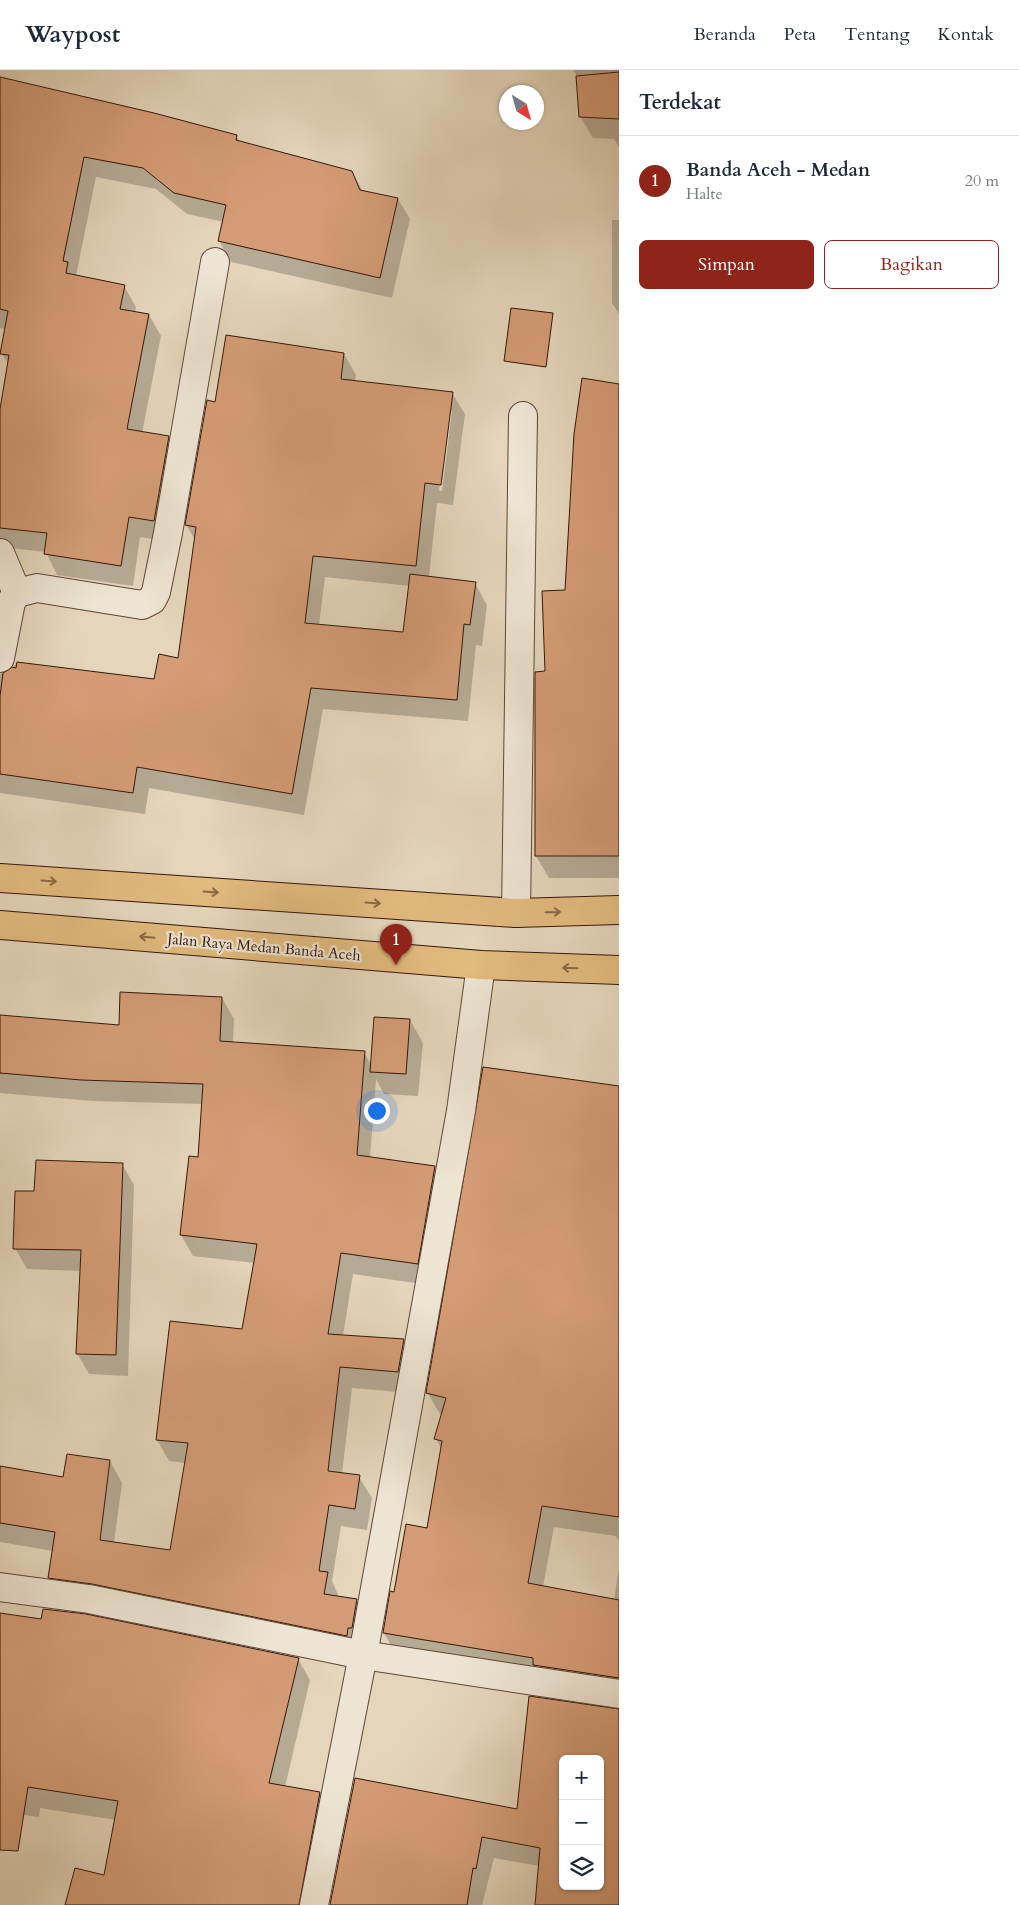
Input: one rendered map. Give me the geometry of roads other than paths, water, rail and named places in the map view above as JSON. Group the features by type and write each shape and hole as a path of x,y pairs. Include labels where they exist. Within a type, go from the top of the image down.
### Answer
{"highway":[{"path":"0,878 516,913 619,910"},
{"name":"Jalan Raya Medan Banda Aceh","path":"0,925 481,964 619,970"}],"street":[{"path":"0,658 11,602 17,593 37,588 142,605 152,600 156,592 168,534 215,262"},
{"path":"516,913 523,416"},
{"path":"0,553 17,593"},
{"path":"314,1905 363,1655 461,1111 481,964"},
{"path":"0,1587 89,1599 363,1655 619,1694"}],"place":[{"name":"Banda Aceh - Medan","path":"396,965"}]}
